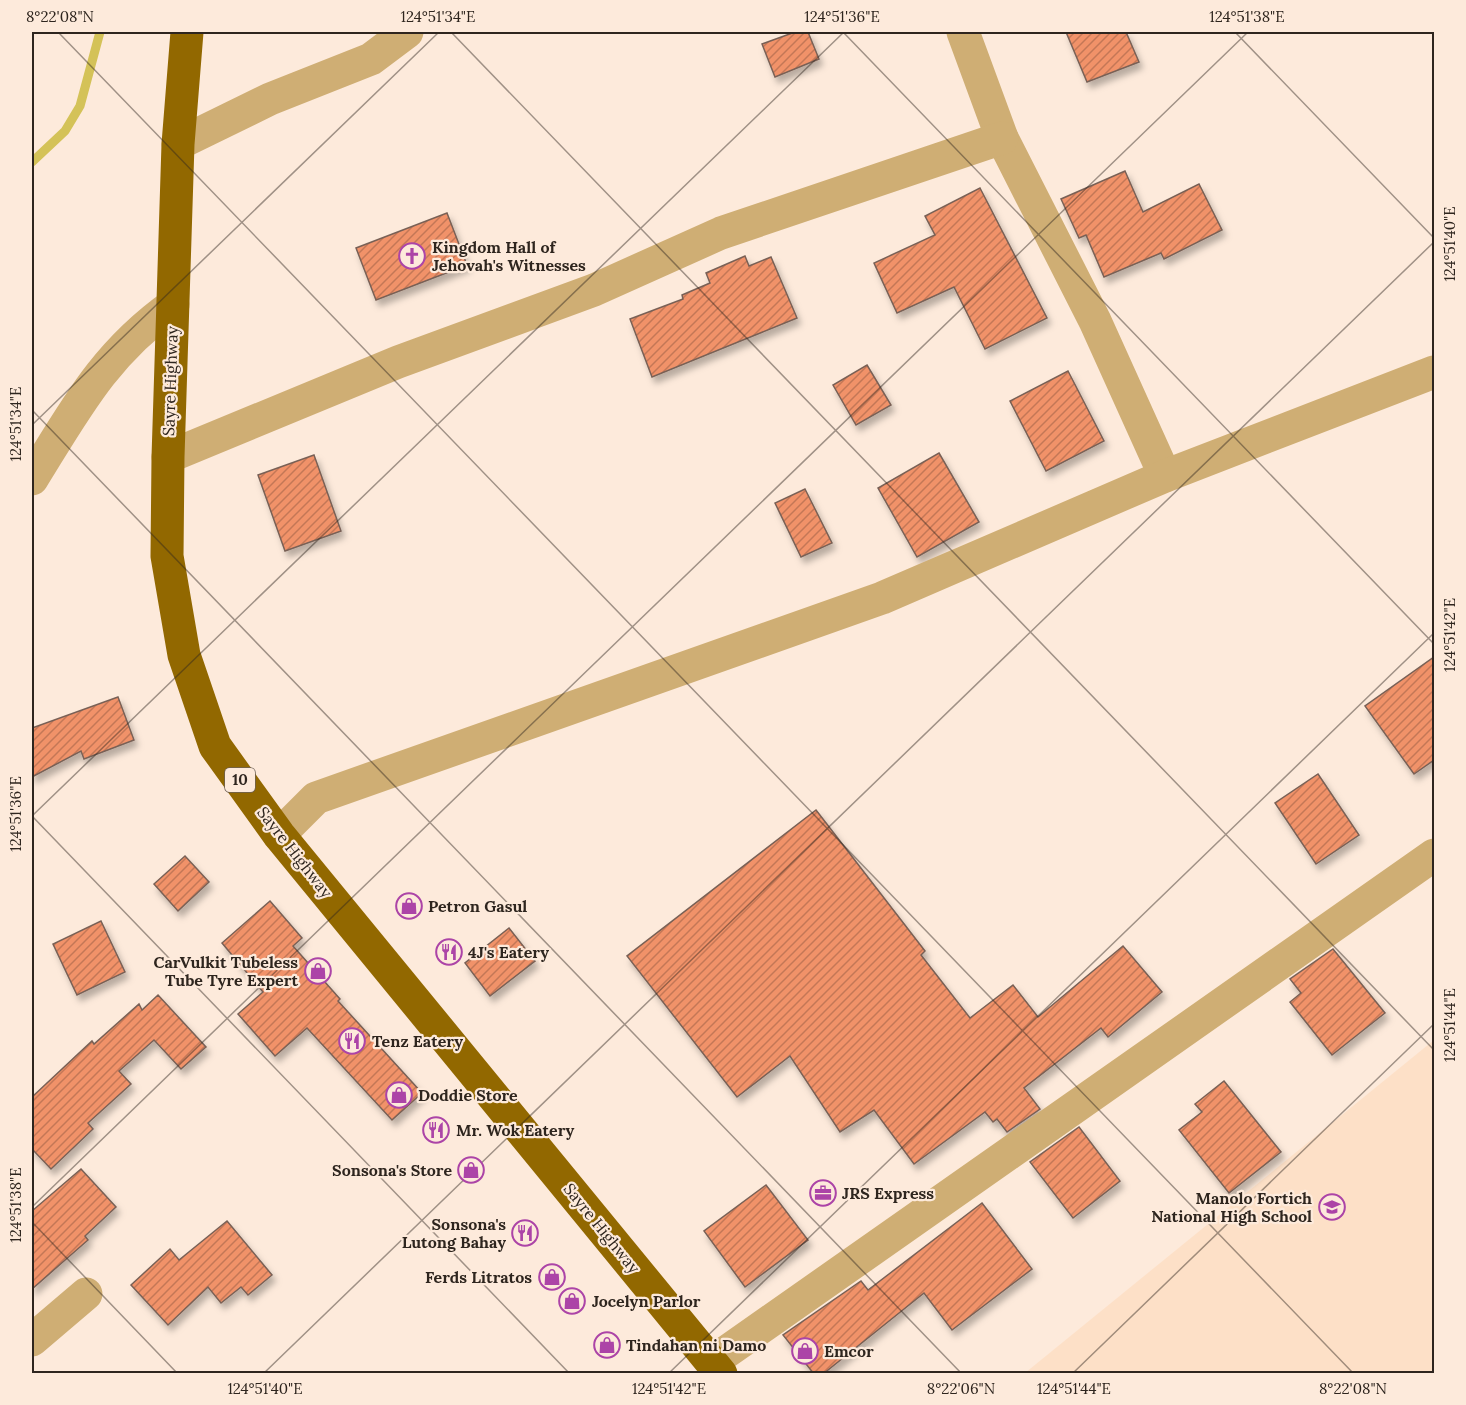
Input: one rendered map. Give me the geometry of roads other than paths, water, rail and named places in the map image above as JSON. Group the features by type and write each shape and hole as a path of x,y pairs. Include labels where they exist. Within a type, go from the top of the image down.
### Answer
{"highway":[{"name":"Sayre Highway","path":"188,32 178,144 167,556 184,656 215,746 279,835 717,1368"}],"street":[{"path":"178,144 261,104 371,59 407,32"},
{"path":"963,32 1002,138 1095,321 1165,476"},
{"path":"168,457 398,362 594,290 721,233 1002,138"},
{"path":"32,479 77,406 119,350 142,327 173,305"},
{"path":"279,835 316,798 882,598 1165,476 1434,372"},
{"path":"717,1368 1434,855"},
{"path":"32,1340 86,1294"}],"waterway":[{"path":"32,162 65,131 80,106 100,32"}],"place":[{"name":"Kingdom Hall of Jehovah's Witnesses","path":"412,256"},
{"name":"Petron Gasul","path":"409,906"},
{"name":"4J's Eatery","path":"449,952"},
{"name":"CarVulkit Tubeless Tube Tyre Expert","path":"318,971"},
{"name":"Tenz Eatery","path":"352,1041"},
{"name":"Doddie Store","path":"399,1095"},
{"name":"Mr. Wok Eatery","path":"436,1130"},
{"name":"Sonsona's Store","path":"471,1170"},
{"name":"JRS Express","path":"823,1193"},
{"name":"Manolo Fortich National High School","path":"1332,1207"},
{"name":"Sonsona's Lutong Bahay","path":"525,1233"},
{"name":"Ferds Litratos","path":"552,1277"},
{"name":"Jocelyn Parlor","path":"572,1301"},
{"name":"Tindahan ni Damo","path":"607,1345"},
{"name":"Emcor","path":"805,1351"}]}
